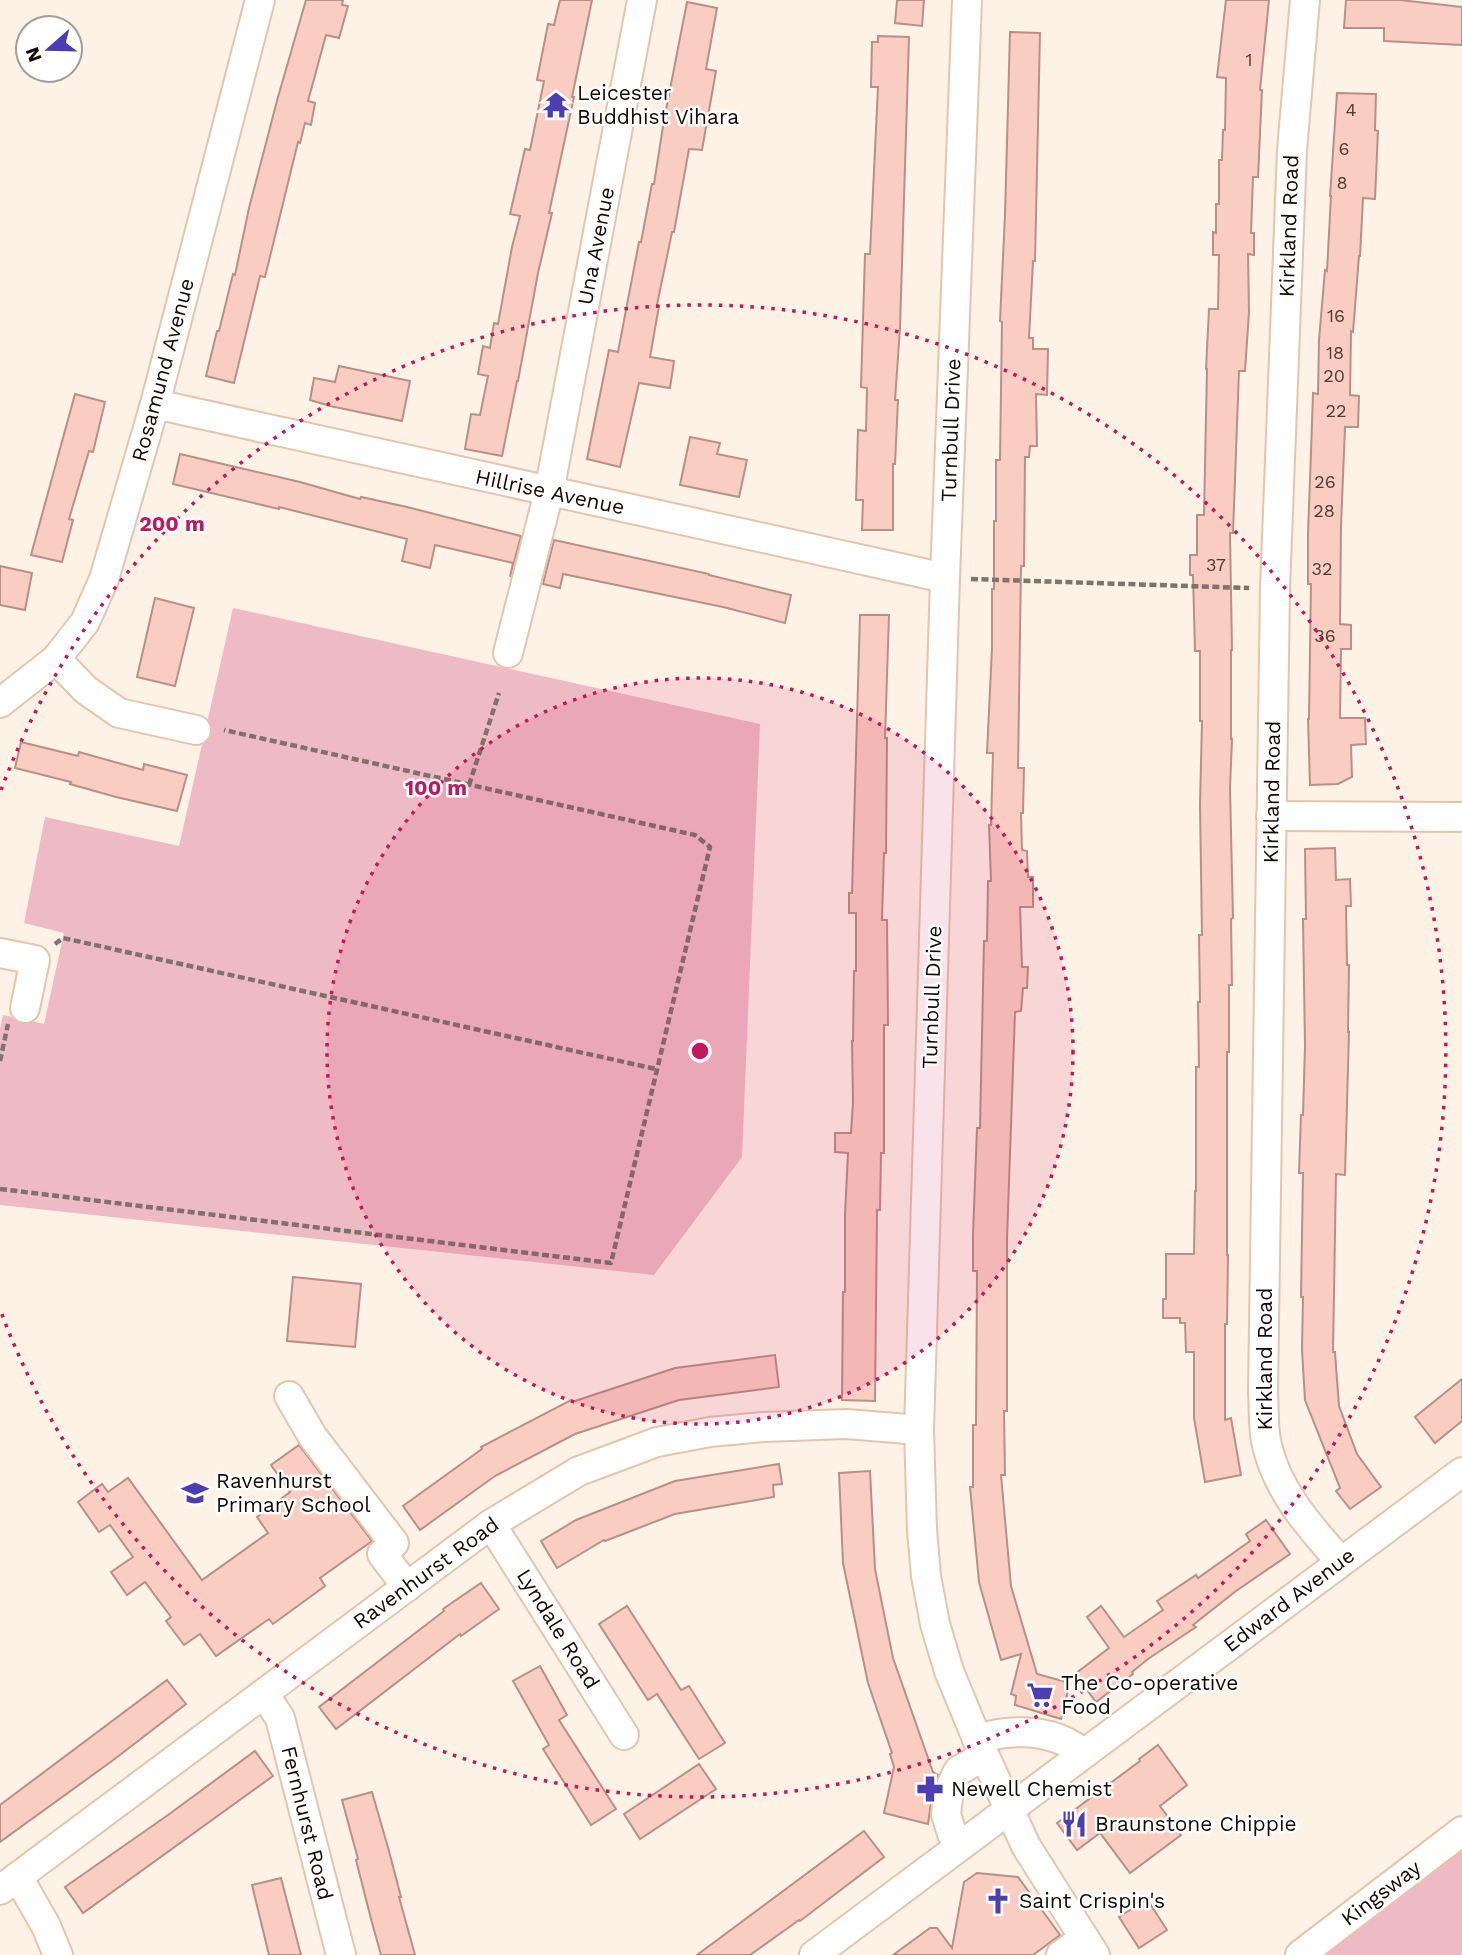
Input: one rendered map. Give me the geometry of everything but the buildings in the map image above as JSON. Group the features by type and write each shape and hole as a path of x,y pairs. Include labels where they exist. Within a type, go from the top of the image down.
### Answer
{"street":[{"name":"Rosamund Avenue","path":"0,703 56,659 85,622 104,579 155,404 260,0"},
{"name":"Una Avenue","path":"508,653 550,492 642,0"},
{"name":"Turnbull Drive","path":"967,0 945,578 919,1430 922,1530 926,1576 935,1624 950,1671 981,1748 1026,1846 1090,1947"},
{"name":"Kirkland Road","path":"1305,0 1292,150 1275,589 1263,1391 1266,1441 1279,1481 1301,1517 1341,1562"},
{"name":"Hillrise Avenue","path":"155,404 945,578"},
{"path":"56,659 86,690 119,713 196,730"},
{"path":"1271,816 1462,817"},
{"path":"0,953 35,960 25,1008"},
{"path":"289,1396 313,1437 394,1543 382,1554 407,1587"},
{"name":"Ravenhurst Road","path":"9,1883 492,1524 579,1471 657,1442 710,1432 847,1424 919,1430"},
{"name":"Edward Avenue","path":"814,1955 1462,1472"},
{"name":"Lyndale Road","path":"492,1524 624,1735"},
{"name":"Fernhurst Road","path":"264,1694 280,1718 341,1955"},
{"path":"960,1845 952,1834 946,1814 949,1790 958,1771 991,1735 1037,1732 1060,1739 1084,1753"},
{"name":"Kingsway","path":"1300,1955 1462,1831"},
{"path":"9,1883 46,1926 58,1955"},
{"path":"1061,1955 1090,1947"}],"path":[{"path":"945,578 1275,589"},
{"path":"469,785 499,693"},
{"path":"0,1189 611,1263 710,847 695,835 224,730"},
{"path":"35,960 63,938 657,1069"},
{"path":"0,1061 9,1017 25,1008"}],"shaded area":[{"path":"233,608 760,724 742,1157 654,1275 0,1205 0,1028 3,1015 44,1024 64,933 24,923 45,817 179,846"},
{"path":"1462,1848 1462,1955 1322,1955"}],"place":[{"name":"Leicester Buddhist Vihara","path":"556,105"},
{"name":"Ravenhurst Primary School","path":"195,1493"},
{"name":"The Co-operative Food","path":"1040,1695"},
{"name":"Newell Chemist","path":"930,1789"},
{"name":"Braunstone Chippie","path":"1074,1824"},
{"name":"Saint Crispin's","path":"998,1901"}]}
